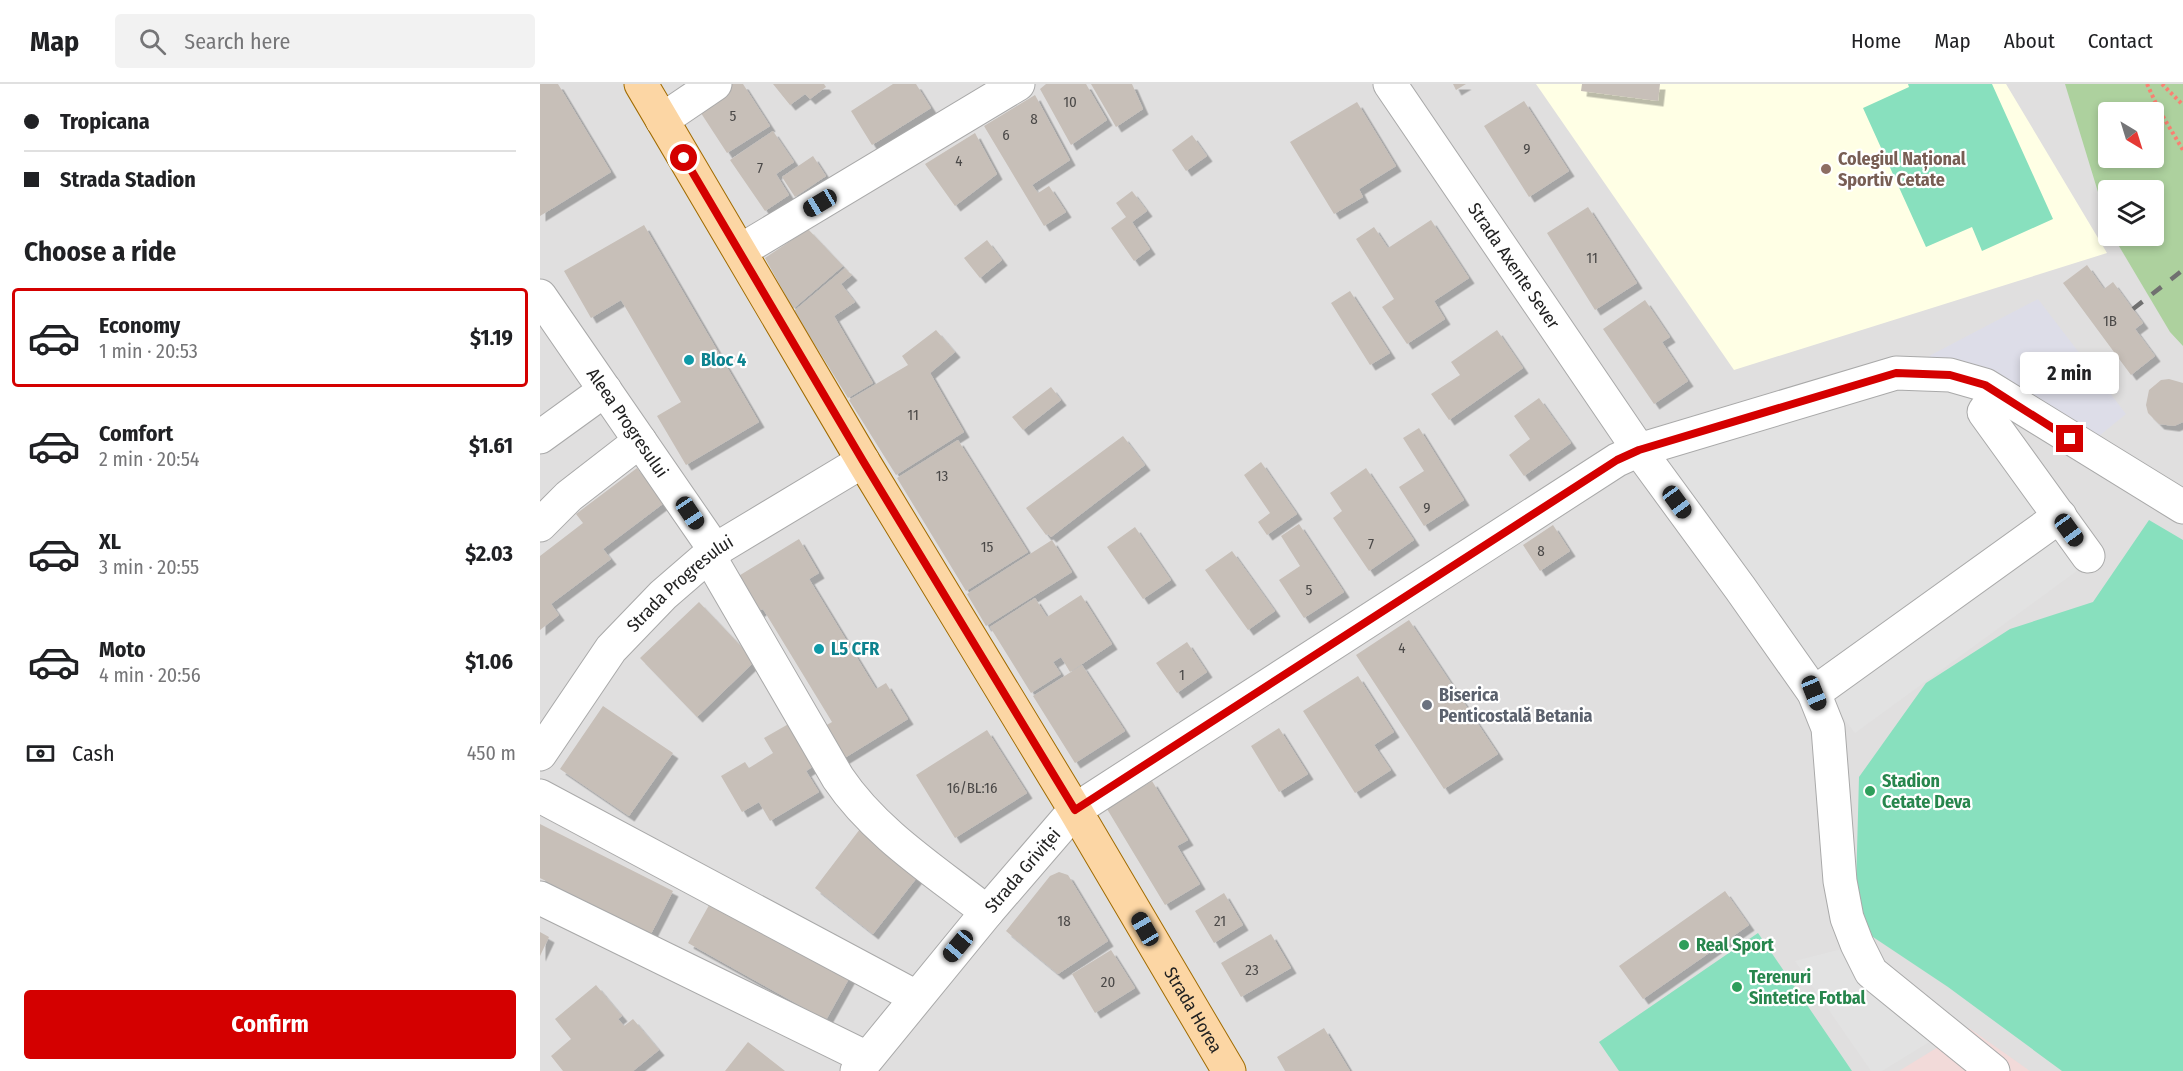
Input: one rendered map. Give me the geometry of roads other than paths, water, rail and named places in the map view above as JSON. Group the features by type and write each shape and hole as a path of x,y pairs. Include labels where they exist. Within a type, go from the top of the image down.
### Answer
{"main road":[{"name":"Strada Horea","path":"641,84 863,461 1075,810 1229,1071"}],"street":[{"path":"662,120 716,84"},
{"path":"740,251 1018,84"},
{"name":"Strada Axente Sever","path":"1390,84 1639,450 1740,588 1814,693 1836,729 1840,881 1846,918 1871,972 1993,1071"},
{"name":"Aleea Progresului","path":"540,296 640,441 712,553 838,778 853,800 888,833 987,912"},
{"name":"Strada Griviței","path":"862,1065 987,912 1075,810 1617,460 1639,450 1896,373 1950,375 1974,381 1997,393 2183,507"},
{"path":"540,437 605,390"},
{"path":"1997,393 1984,412 2088,556"},
{"path":"540,525 569,496 640,441"},
{"name":"Strada Progresului","path":"540,754 611,649 663,595 712,553 863,461"},
{"path":"1814,693 2060,516"},
{"path":"540,796 916,997"},
{"path":"540,898 862,1065"}],"railway":[{"path":"2133,309 2183,270"}],"place":[{"name":"Colegiul Național Sportiv Cetate","path":"1826,169"},
{"name":"Bloc 4","path":"689,360"},
{"name":"L5 CFR","path":"819,649"},
{"name":"Biserica Penticostală Betania","path":"1427,705"},
{"name":"Stadion Cetate Deva","path":"1870,791"},
{"name":"Real Sport","path":"1684,945"},
{"name":"Terenuri Sintetice Fotbal","path":"1737,987"}]}
